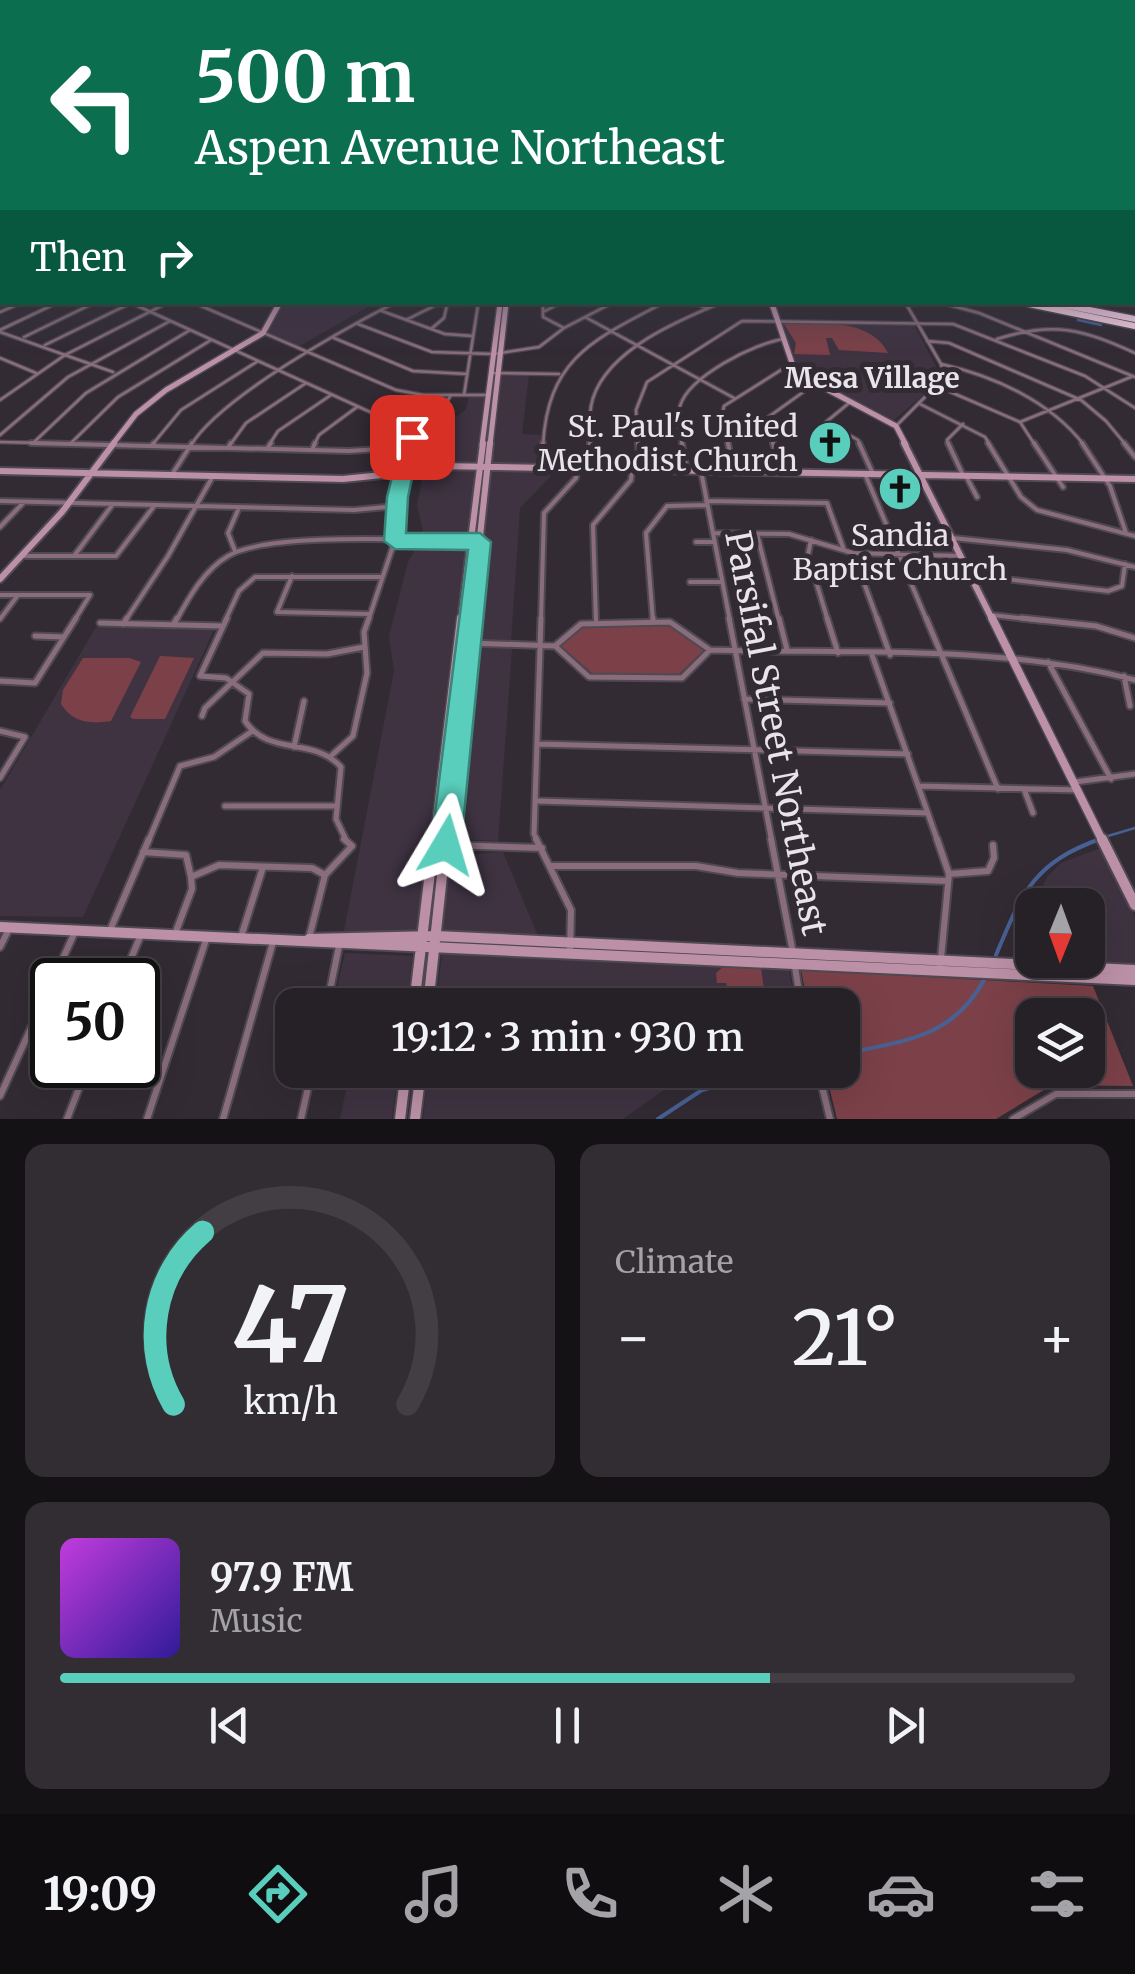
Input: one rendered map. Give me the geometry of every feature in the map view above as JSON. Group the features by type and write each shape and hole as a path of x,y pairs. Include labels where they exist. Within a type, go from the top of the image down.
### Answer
{"highway":[{"path":"1033,305 1135,323"},
{"path":"1063,305 1135,323"},
{"path":"1078,305 1135,323"}],"street":[{"path":"0,332 53,305"},
{"path":"22,338 90,305"},
{"path":"43,346 126,305"},
{"path":"134,305 414,432"},
{"path":"0,400 65,355 163,305"},
{"path":"199,305 396,390 492,394"},
{"path":"0,579 68,503 140,410 166,390 263,333 279,305"},
{"path":"172,475 189,447 220,411 390,305"},
{"path":"406,320 426,308 447,305 444,318 430,329"},
{"path":"464,394 478,305"},
{"path":"430,988 503,305"},
{"path":"543,305 545,319 564,328"},
{"path":"542,312 556,305"},
{"path":"356,323 432,352 532,350 608,305"},
{"path":"542,468 547,406 560,374 574,357 660,305"},
{"path":"700,305 707,309"},
{"path":"591,469 592,406 597,386 614,366 640,346 716,305"},
{"path":"773,305 792,363 814,385 896,426 1135,905"},
{"path":"896,426 944,378 942,364 906,305"},
{"path":"947,305 1023,330 1134,376"},
{"path":"380,310 430,329 473,336"},
{"path":"585,317 734,398"},
{"path":"0,435 39,398 88,364 170,321"},
{"path":"596,622 593,525 636,470 637,401 647,382 671,363 738,323 953,324 1105,387 1135,408"},
{"path":"994,340 1023,330 1062,324 1135,353"},
{"path":"32,443 68,405 112,372 190,330"},
{"path":"0,332 112,372"},
{"path":"333,338 413,370 467,374"},
{"path":"687,471 680,404 686,392 764,340 784,338"},
{"path":"70,444 95,415 128,388 211,340"},
{"path":"927,340 949,343 1077,398 1106,421 1135,458"},
{"path":"1127,350 1134,345"},
{"path":"0,358 36,373"},
{"path":"151,446 181,410 258,361"},
{"path":"734,472 722,411 734,398 792,363"},
{"path":"942,364 1048,410 1068,428 1104,478 1123,513 1126,533"},
{"path":"495,373 560,374"},
{"path":"1020,422 1134,376"},
{"path":"228,448 246,423 306,383"},
{"path":"781,472 768,418 814,385"},
{"path":"939,387 1020,422 1063,487"},
{"path":"267,449 276,433 331,395"},
{"path":"332,755 352,736 367,673 364,647 369,614 395,541 408,446 414,432 446,408 451,395"},
{"path":"849,403 826,422 858,440 899,554 998,789"},
{"path":"920,404 985,437 1021,498 1036,510 1135,536"},
{"path":"312,450 319,435 357,407"},
{"path":"964,424 947,440 977,497"},
{"path":"358,450 360,440"},
{"path":"0,442 312,450 408,446"},
{"path":"0,470 343,479 443,467 484,467 1135,479"},
{"path":"570,947 570,910 534,834 544,513 576,478 577,469"},
{"name":"Parsifal Street Northeast","path":"701,471 799,988"},
{"path":"124,624 213,476"},
{"path":"0,501 354,510 397,506"},
{"path":"0,527 24,502"},
{"path":"73,557 112,504"},
{"path":"654,622 645,536 667,506 827,504 844,550"},
{"path":"19,556 116,556 154,505"},
{"path":"235,551 228,533 239,508"},
{"path":"1010,532 1014,544"},
{"path":"712,533 810,540 853,553 961,556"},
{"path":"757,534 787,652"},
{"path":"953,538 1089,554 1135,567"},
{"path":"173,625 200,578 235,551 274,540 476,541"},
{"path":"810,540 808,555 838,653"},
{"path":"416,988 458,643 476,541"},
{"path":"696,542 714,542"},
{"path":"853,553 890,655"},
{"path":"1117,590 1124,580 1125,564"},
{"path":"309,939 326,876 352,846 338,833 336,806 343,776 332,755 320,748 274,746 251,732 246,720 249,694 232,682 200,676 239,591 250,581 262,575 380,577"},
{"path":"292,575 278,612 369,614"},
{"path":"970,575 1117,590 1124,597"},
{"path":"690,582 722,582"},
{"path":"466,584 475,584"},
{"path":"0,594 90,595 36,682 0,681"},
{"path":"0,619 19,594"},
{"path":"990,615 1096,626 1135,638"},
{"path":"100,623 222,626"},
{"path":"555,646 581,624 674,623 710,650 1012,658 1135,680"},
{"path":"35,636 64,637"},
{"path":"458,643 555,646 593,678 682,678 710,650"},
{"path":"202,716 205,708 264,653 327,654 364,647"},
{"path":"872,655 949,877 939,964"},
{"path":"1048,662 1111,780"},
{"path":"1124,676 1130,706"},
{"path":"744,699 890,703"},
{"path":"294,747 304,701"},
{"path":"450,712 461,712"},
{"path":"0,732 25,737 0,778"},
{"path":"110,931 180,766 214,757 251,732"},
{"path":"538,744 689,744 754,750 908,754"},
{"path":"919,786 1024,790 1076,786 1135,774"},
{"path":"442,775 454,775"},
{"path":"1024,790 1033,813"},
{"path":"536,801 668,801 765,809 928,813"},
{"path":"225,806 336,806"},
{"path":"434,844 542,848"},
{"path":"551,866 696,866 778,874 949,877 985,874 994,858 992,845"},
{"path":"143,852 186,855 192,889 175,934"},
{"path":"191,877 219,865 312,868 326,876"},
{"path":"241,936 264,866"},
{"path":"0,947 5,927 1135,970"},
{"path":"63,958 76,930"},
{"path":"131,958 142,932"},
{"path":"147,1119 207,935"},
{"path":"223,1119 275,938"},
{"path":"330,988 340,941"},
{"path":"939,964 1135,980"},
{"path":"0,1096 30,1031"},
{"path":"67,1119 79,1088"},
{"path":"301,1119 308,1088"},
{"path":"400,1119 404,1088"},
{"path":"415,1119 419,1088"},
{"path":"822,1088 830,1119"},
{"path":"1013,1119 1056,1094 1135,1094"}],"shaded area":[{"path":"281,305 372,305 298,347 267,332"},
{"path":"781,323 914,325 936,366 937,383 893,421 811,381 795,364"},
{"path":"826,323 856,328 869,333 888,353 839,350 832,338 826,338 830,355 794,354 796,343 784,324"},
{"path":"529,375 522,434 542,435 540,466 491,465 501,376"},
{"path":"469,396 487,396 478,464 424,466 429,439 466,409"},
{"path":"478,471 469,540 420,539 423,530 417,506 423,472"},
{"path":"490,471 551,471 550,477 520,508 511,641 472,639"},
{"path":"419,543 468,544 419,927 415,932 344,931 394,671 389,636 408,562"},
{"path":"586,625 669,625 704,650 677,676 594,675 561,646"},
{"path":"96,627 214,630 83,917 0,916 0,790"},
{"path":"474,648 512,649 498,841 451,839"},
{"path":"160,656 194,658 165,719 133,719 130,717"},
{"path":"83,658 129,658 141,662 111,721 83,721 61,704 63,690"},
{"path":"1101,848 1135,916 1135,965 1105,963 1105,888 1042,888 1061,863"},
{"path":"503,852 538,936 441,930 449,856"},
{"path":"345,953 412,956 409,988 337,988"},
{"path":"442,954 789,969 792,988 438,988"},
{"path":"724,966 761,968 764,988 727,987 726,983 717,983 716,973"},
{"path":"801,970 1093,986 1098,998 1015,998 1015,1088 1047,1088 996,1119 837,1119 829,1088 860,1088 860,988 805,988"},
{"path":"1105,1016 1133,1086 1105,1086"},
{"path":"346,1088 396,1088 392,1119 340,1119"},
{"path":"426,1088 667,1088 623,1119 423,1119"}],"waterway":[{"path":"1078,320 1101,325"},
{"path":"1108,836 1135,828"},
{"path":"996,955 1033,883 1059,859 1100,839 1093,842"},
{"path":"860,1050 905,1040 941,1026 957,1015 984,980"},
{"path":"658,1119 710,1088"}],"place":[{"name":"St. Paul's United Methodist Church","path":"830,443"},
{"name":"Sandia Baptist Church","path":"900,489"}],"district":[{"name":"Mesa Village","path":"872,378"}],"route":[{"path":"412,437 397,497 395,541 480,542 446,845"}]}
